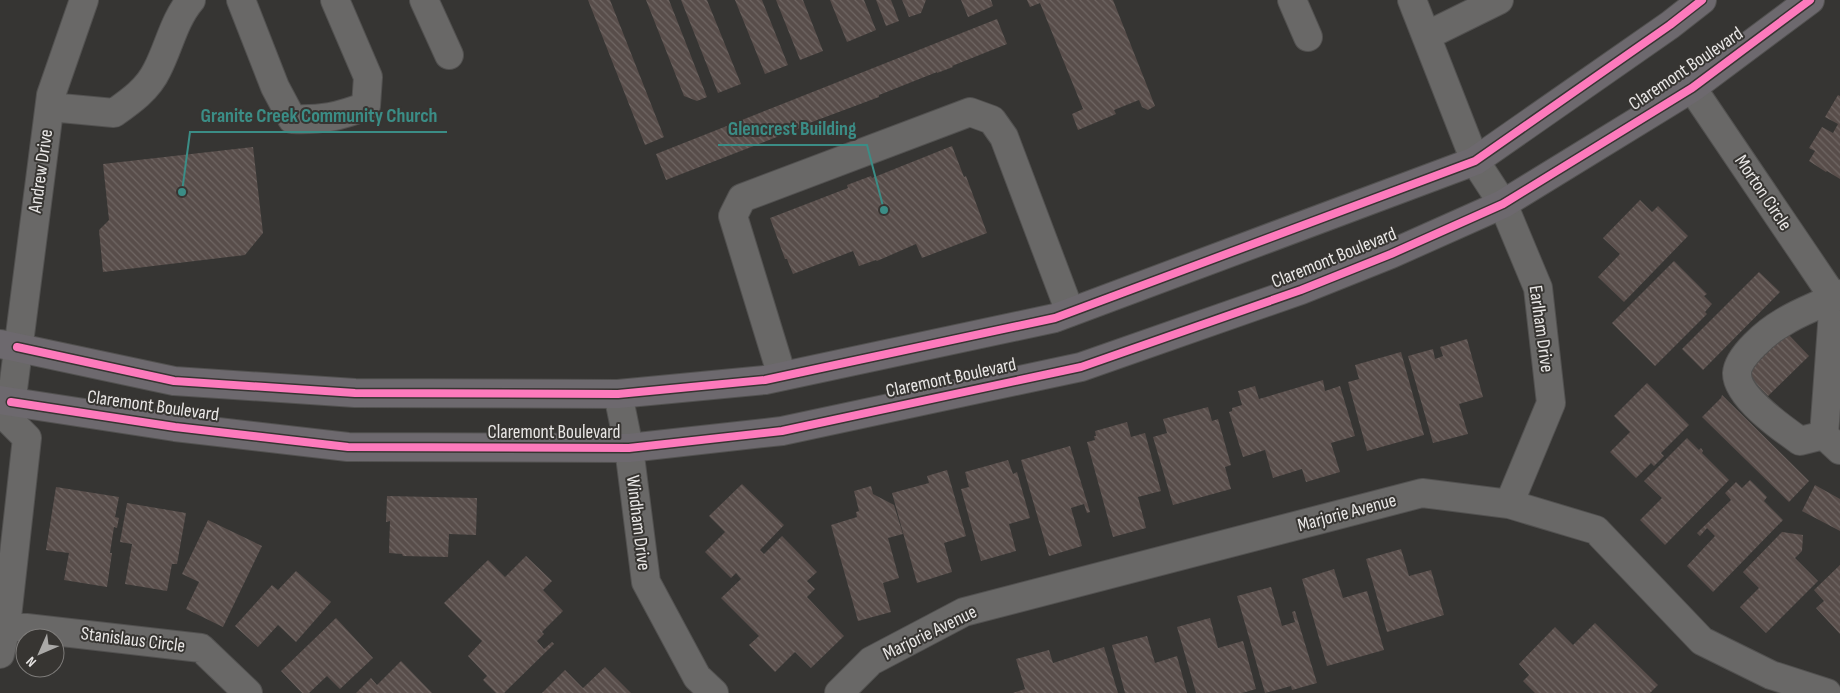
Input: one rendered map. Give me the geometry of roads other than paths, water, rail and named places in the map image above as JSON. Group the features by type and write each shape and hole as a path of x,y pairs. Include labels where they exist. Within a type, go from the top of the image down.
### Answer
{"main road":[{"name":"Claremont Boulevard","path":"9,345 174,381 355,393 618,394 765,380 1055,318 1475,161 1670,25 1702,0"},
{"name":"Claremont Boulevard","path":"5,411 175,427 348,447 629,448 782,431 1081,367 1277,299 1390,254 1503,204 1692,88 1810,0"}],"street":[{"name":"Andrew Drive","path":"5,411 9,345 51,95 84,0"},
{"path":"50,107 114,113 138,96 157,71 183,9 191,0"},
{"path":"241,0 275,87 292,119 322,120 366,106 368,77 335,0"},
{"path":"424,0 448,55"},
{"path":"1292,0 1308,38"},
{"name":"Earlham Drive","path":"1412,0 1475,161 1503,204 1538,288 1551,403 1509,504"},
{"path":"1426,36 1499,0"},
{"name":"Morton Circle","path":"1692,88 1837,296"},
{"path":"782,376 732,216 742,198 970,112 992,120 1004,137 1070,312"},
{"path":"1837,296 1832,443 1800,441 1776,424 1740,386 1737,372 1743,359 1766,334 1782,322 1837,296"},
{"name":"Windham Drive","path":"618,394 629,448 646,582 697,677 714,693"},
{"path":"0,654 28,438 5,411"},
{"name":"Marjorie Avenue","path":"839,693 871,661 964,612 1422,493 1509,504 1596,530 1702,641 1771,675 1828,693"},
{"name":"Stanislaus Circle","path":"3,625 201,648 248,693"}],"place":[{"name":"Granite Creek Community Church","path":"182,192"},
{"name":"Glencrest Building","path":"884,210"}]}
